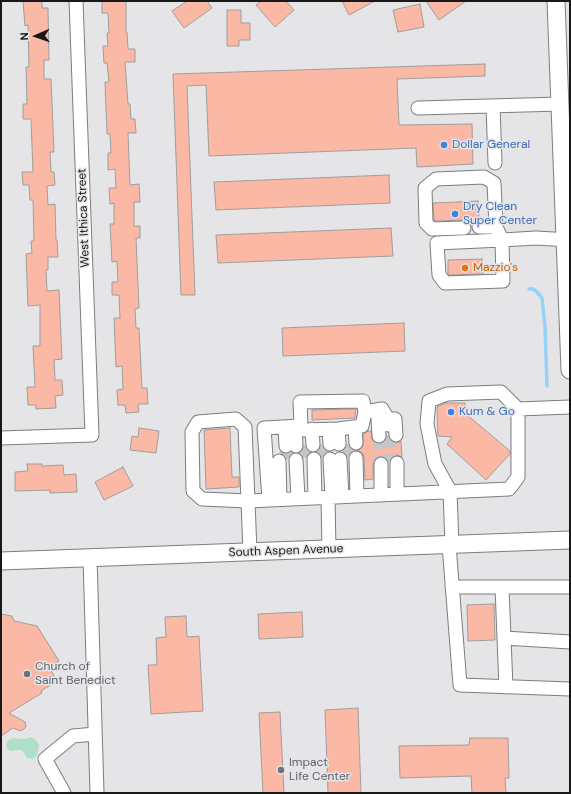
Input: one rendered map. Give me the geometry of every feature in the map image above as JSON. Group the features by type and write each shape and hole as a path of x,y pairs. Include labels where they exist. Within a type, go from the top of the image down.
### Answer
{"main road":[{"path":"556,1 564,58 560,104 568,239 570,370"},
{"name":"South Aspen Avenue","path":"1,561 570,540"}],"street":[{"name":"West Ithica Street","path":"1,438 92,435 76,1"},
{"path":"418,108 560,104"},
{"path":"494,106 495,164"},
{"path":"464,228 432,229 426,224 425,188 436,179 484,177 494,183 496,226 502,240 503,281 445,283 439,275 437,243 502,240 536,238 568,239"},
{"path":"479,227 496,226"},
{"path":"250,552 248,501 245,427 236,419 198,422 192,432 194,491 202,499 248,501 390,494 450,492 509,489 518,477 518,409 501,392 447,394 430,400 427,424 435,464 450,492 452,587 460,685 506,688 570,689"},
{"path":"316,498 264,428 315,428 362,426 365,412 362,401 300,402 315,428 317,445"},
{"path":"518,409 570,407"},
{"path":"365,412 382,410 388,419 378,419 387,435"},
{"path":"315,428 317,445"},
{"path":"315,428 317,445"},
{"path":"315,428 317,445"},
{"path":"316,498 318,459"},
{"path":"316,498 318,459"},
{"path":"316,498 318,459"},
{"path":"318,459 316,498 329,549"},
{"path":"389,463 390,494"},
{"path":"90,558 97,793"},
{"path":"452,587 570,587"},
{"path":"502,587 506,688"},
{"path":"504,638 570,642"},
{"path":"64,793 45,759 73,736 95,734"}],"green space":[{"path":"31,737 36,740 39,745 37,756 32,759 27,758 22,750 10,751 7,748 6,745 8,740 13,738 25,739"}],"building":[{"path":"23,1 42,1 42,8 48,8 49,60 44,60 44,79 51,79 54,152 50,152 51,172 54,172 55,185 47,186 48,205 55,204 58,257 48,257 48,270 46,270 47,291 59,290 62,359 54,360 55,380 62,380 63,395 55,396 56,408 36,409 36,405 28,405 27,387 35,387 33,346 40,346 40,305 28,306 26,254 32,253 31,241 34,241 33,200 30,200 29,185 23,185 22,172 33,172 31,119 23,119 23,104 27,104 26,67 29,67 28,25 25,26"},
{"path":"102,1 126,1 126,32 128,49 135,49 135,62 125,62 128,104 130,104 131,119 135,119 136,133 128,133 130,185 139,184 140,202 134,202 134,226 140,226 140,238 136,238 139,308 135,309 136,328 139,328 142,388 147,388 148,404 138,404 139,412 126,413 125,405 118,405 117,390 123,389 122,366 116,367 114,318 120,318 119,295 112,295 112,282 118,282 117,261 112,262 110,224 114,224 114,203 110,204 109,188 116,188 115,169 108,170 108,153 111,153 110,134 107,134 105,82 109,82 107,63 104,63 103,46 108,46 107,33 109,33 108,13 102,13"},
{"path":"187,1 207,1 212,8 184,28 172,11"},
{"path":"261,1 286,1 294,10 275,27 256,5"},
{"path":"342,1 375,1 349,15"},
{"path":"426,1 466,1 439,20"},
{"path":"420,4 424,27 398,32 393,10"},
{"path":"227,10 241,10 241,23 250,23 250,40 239,40 239,46 227,46"},
{"path":"485,64 485,76 397,79 399,125 472,124 473,164 417,167 416,148 209,156 206,85 187,86 195,295 181,295 173,74"},
{"path":"389,175 390,203 216,210 214,182"},
{"name":"Dry Clean Super Center","path":"478,201 479,219 475,220 471,225 468,221 464,220 434,220 433,203"},
{"path":"391,228 393,256 218,263 216,235"},
{"name":"Mazzio's","path":"482,259 483,274 448,274 448,260"},
{"path":"404,323 405,351 283,356 282,328"},
{"name":"Kum & Go","path":"446,403 465,403 466,414 510,451 510,454 486,480 447,444 452,437 438,436 437,407"},
{"path":"356,409 355,418 312,420 312,410"},
{"path":"139,428 159,431 156,453 130,450 132,436 138,437"},
{"path":"230,428 232,477 239,477 239,487 206,489 204,430"},
{"path":"371,431 372,440 376,443 380,444 384,442 387,435 393,442 397,443 401,441 402,457 397,455 393,456 389,463 385,457 377,457 373,464 373,479 365,480 364,457 358,450 363,446 363,434"},
{"path":"27,464 42,464 42,466 63,465 64,475 76,474 77,492 50,493 50,490 15,491 15,472 28,471"},
{"path":"123,467 133,486 104,500 95,482"},
{"path":"494,604 495,640 468,641 467,605"},
{"path":"302,612 303,637 259,639 258,614"},
{"name":"Church of Saint Benedict","path":"1,614 12,616 14,621 37,626 59,661 49,667 57,681 41,691 42,693 9,713 25,722 26,726 24,729 21,731 13,728 1,736"},
{"path":"186,616 187,637 199,636 203,711 151,714 148,665 157,665 156,638 166,637 165,617"},
{"path":"358,708 361,793 328,793 325,710"},
{"path":"280,712 284,793 263,793 259,713"},
{"path":"470,738 508,738 509,778 505,778 506,793 472,793 471,776 400,778 399,746 469,745"}],"waterway":[{"path":"529,289 536,291 542,298 545,327 547,386"}],"tunnel":[{"path":"388,435 390,463"},
{"path":"379,436 381,464"},
{"path":"348,444 349,458"},
{"path":"305,445 305,460"},
{"path":"321,445 321,459"},
{"path":"286,446 287,461"}],"place":[{"name":"Dollar General","path":"444,145"},
{"name":"Dry Clean Super Center","path":"455,214"},
{"name":"Mazzio's","path":"465,268"},
{"name":"Kum & Go","path":"451,412"},
{"name":"Church of Saint Benedict","path":"27,674"},
{"name":"Impact Life Center","path":"281,770"}]}
